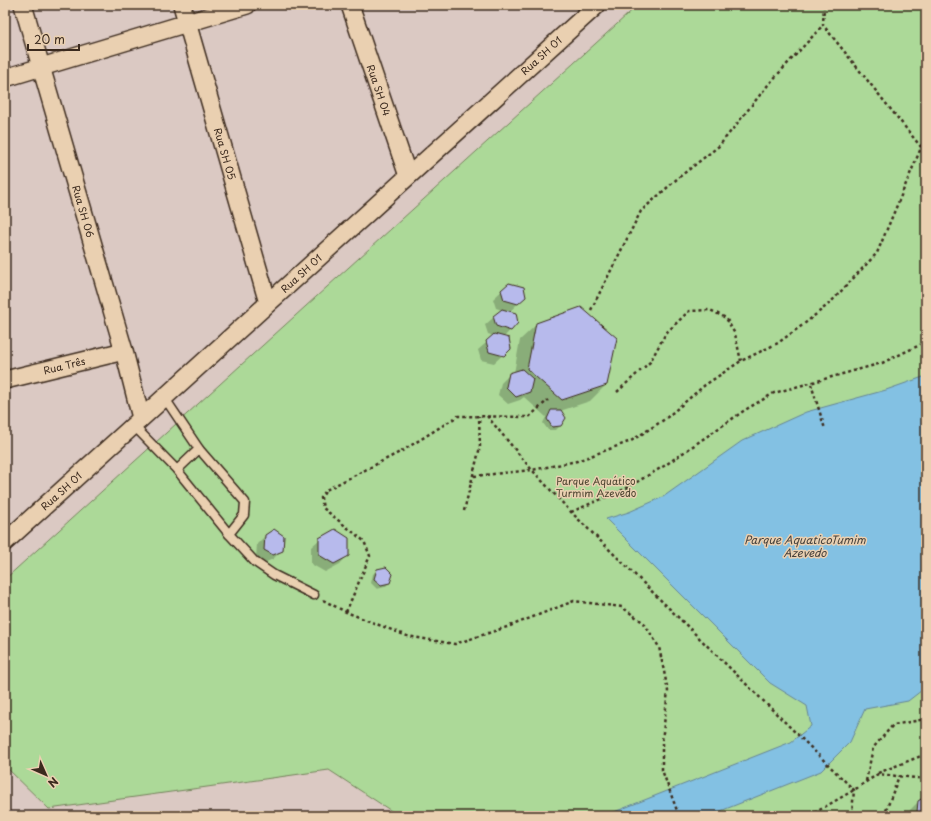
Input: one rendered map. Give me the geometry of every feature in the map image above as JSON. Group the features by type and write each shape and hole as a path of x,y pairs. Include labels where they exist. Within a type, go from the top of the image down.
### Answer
{"street":[{"name":"Rua SH 06","path":"23,5 124,351 137,422"},
{"name":"Rua SH 05","path":"182,5 268,303"},
{"path":"5,78 246,5"},
{"name":"Rua SH 04","path":"350,5 408,176"},
{"name":"Rua SH 01","path":"5,541 597,5"},
{"name":"Rua Três","path":"5,380 124,351"}],"lane":[{"path":"164,398 199,449 245,502 244,515 229,534"},
{"path":"137,422 229,534 255,562 274,575 314,595"},
{"path":"177,470 199,449"}],"path":[{"path":"591,310 641,211 678,178 719,146 768,85 823,25 824,5"},
{"path":"823,25 921,147"},
{"path":"474,476 532,470 577,461 631,440 665,418 705,385 742,361 778,343 804,324 830,303 877,253 926,136"},
{"path":"617,392 650,362 666,333 689,311 710,310 726,318 736,334 742,361"},
{"path":"571,512 625,489 664,466 745,410 774,393 811,384 882,363 926,342"},
{"path":"811,384 825,429"},
{"path":"346,612 370,556 364,540 324,508 321,498 326,490 402,451 458,416 529,417 548,400"},
{"path":"464,511 474,476 480,447 479,416"},
{"path":"487,416 532,470 571,512 835,769 854,790 852,813 849,816"},
{"path":"314,595 346,612 407,636 455,644 510,626 574,601 622,607 644,623 659,647 668,691 662,740 662,770 679,816"},
{"path":"866,781 873,748 893,726 926,719"},
{"path":"808,816 854,790 878,774 926,754"},
{"path":"878,774 926,779"},
{"path":"884,816 899,776"}],"green space":[{"name":"Parque Aquático Turmim Azevedo","path":"638,5 926,5 926,816 399,816 329,770 49,809 5,766 5,579"}],"water":[{"name":"Parque AquaticoTumim Azevedo","path":"926,376 926,687 908,701 865,709 850,742 821,771 708,816 604,816 791,742 811,726 807,706 770,683 606,519 629,512 663,497 742,441 806,412 886,390"}],"building":[{"path":"509,283 524,287 526,297 518,304 504,300 501,290"},
{"path":"581,307 617,338 607,385 562,400 527,369 536,323"},
{"path":"502,309 516,313 518,323 511,331 496,326 493,316"},
{"path":"494,334 509,338 511,349 504,356 489,352 486,341"},
{"path":"522,369 533,379 530,392 516,397 506,387 509,373"},
{"path":"551,410 561,410 566,418 561,426 552,427 547,419"},
{"path":"274,529 284,536 283,551 273,555 264,550 265,535"},
{"path":"335,529 349,538 349,556 334,564 319,555 319,538"},
{"path":"386,567 393,574 390,583 381,585 374,579 377,569"},
{"path":"926,796 926,816 924,816 917,812 918,801"}]}
